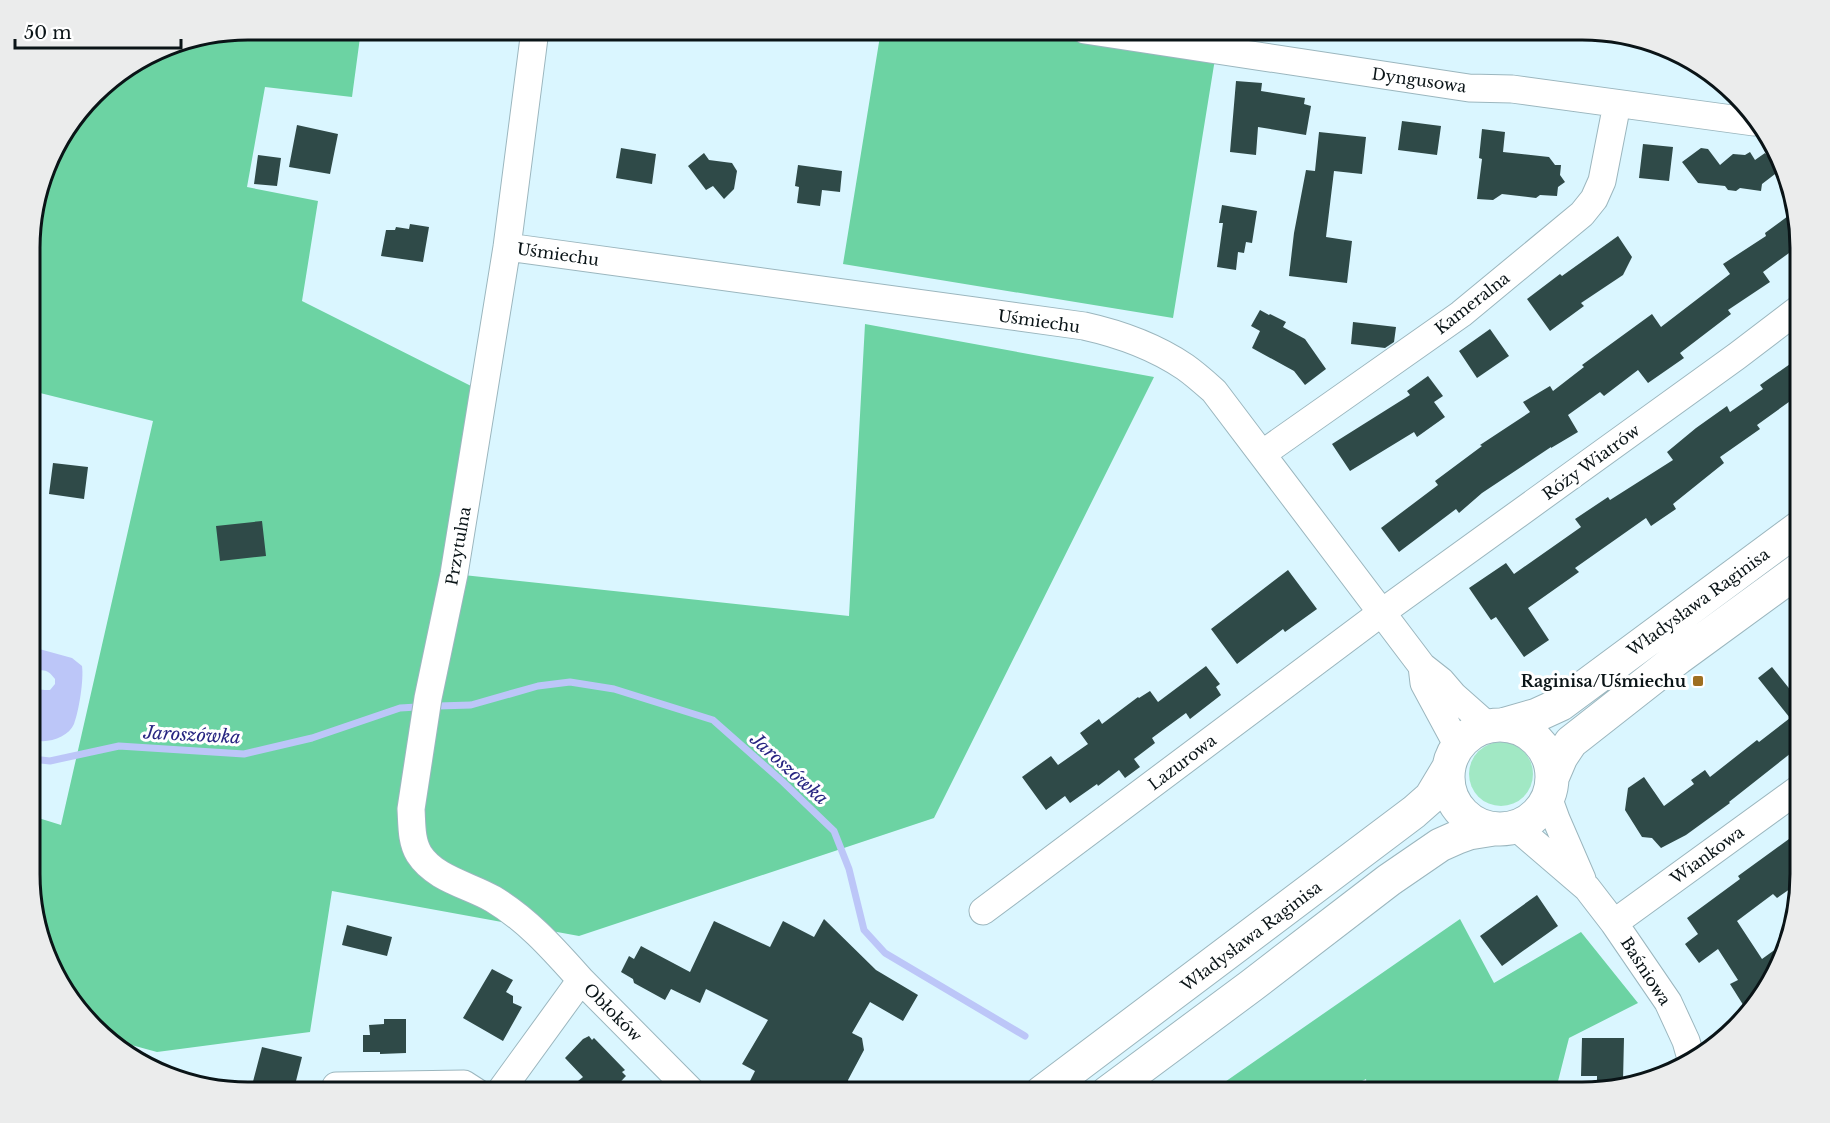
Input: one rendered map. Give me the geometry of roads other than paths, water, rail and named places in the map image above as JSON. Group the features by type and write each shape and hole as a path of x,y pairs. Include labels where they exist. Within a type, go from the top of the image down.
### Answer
{"main road":[{"name":"Władysława Raginisa","path":"1495,726 1537,715 1561,704 1789,535"},
{"name":"Władysława Raginisa","path":"1550,788 1561,757 1571,742 1678,658 1789,577"},
{"path":"1122,1082 1389,880 1440,846 1468,832 1505,828 1530,820 1540,810 1550,788 1551,766 1542,745 1534,737 1513,726 1495,726 1472,734 1454,757 1450,791 1458,808 1471,820 1482,826 1505,828"},
{"name":"Władysława Raginisa","path":"1056,1082 1414,812 1431,797 1454,757"}],"street":[{"name":"Przytulna","path":"534,40 507,247 454,574 428,698 412,801 411,824 419,854 427,862 450,879 494,899 535,930 581,980"},
{"name":"Dyngusowa","path":"1151,40 1469,88 1512,89 1745,121"},
{"name":"Kameralna","path":"1262,454 1461,314 1582,214 1594,199 1602,181 1617,104"},
{"name":"Uśmiechu","path":"507,247 1084,326 1114,333 1144,344 1186,367 1214,391 1422,666 1441,681 1453,695 1495,726"},
{"name":"Róży Wiatrów","path":"1381,613 1728,363 1789,316"},
{"name":"Lazurowa","path":"982,911 1381,613"},
{"name":"Uśmiechu","path":"1422,666 1424,683 1454,757"},
{"name":"Baśniowa","path":"1550,788 1556,819 1587,888 1668,1002 1689,1052"},
{"name":"Wiankowa","path":"1614,923 1789,796"},
{"name":"Baśniowa","path":"1505,828 1587,888"},
{"name":"Obłoków","path":"507,1082 581,980 682,1082"}],"water":[{"path":"40,649 72,658 82,666 81,695 71,729 56,739 40,741 40,690 50,690 55,684 55,679 45,671 40,671"}],"waterway":[{"name":"Jaroszówka","path":"438,706 471,705 538,686 570,682 614,689 713,720 834,831 849,869 864,930 885,953 1025,1036"},
{"name":"Jaroszówka","path":"40,760 50,761 119,746 244,754 312,738 400,708 417,707"}],"place":[{"name":"Raginisa/Uśmiechu","path":"1698,681"}]}
